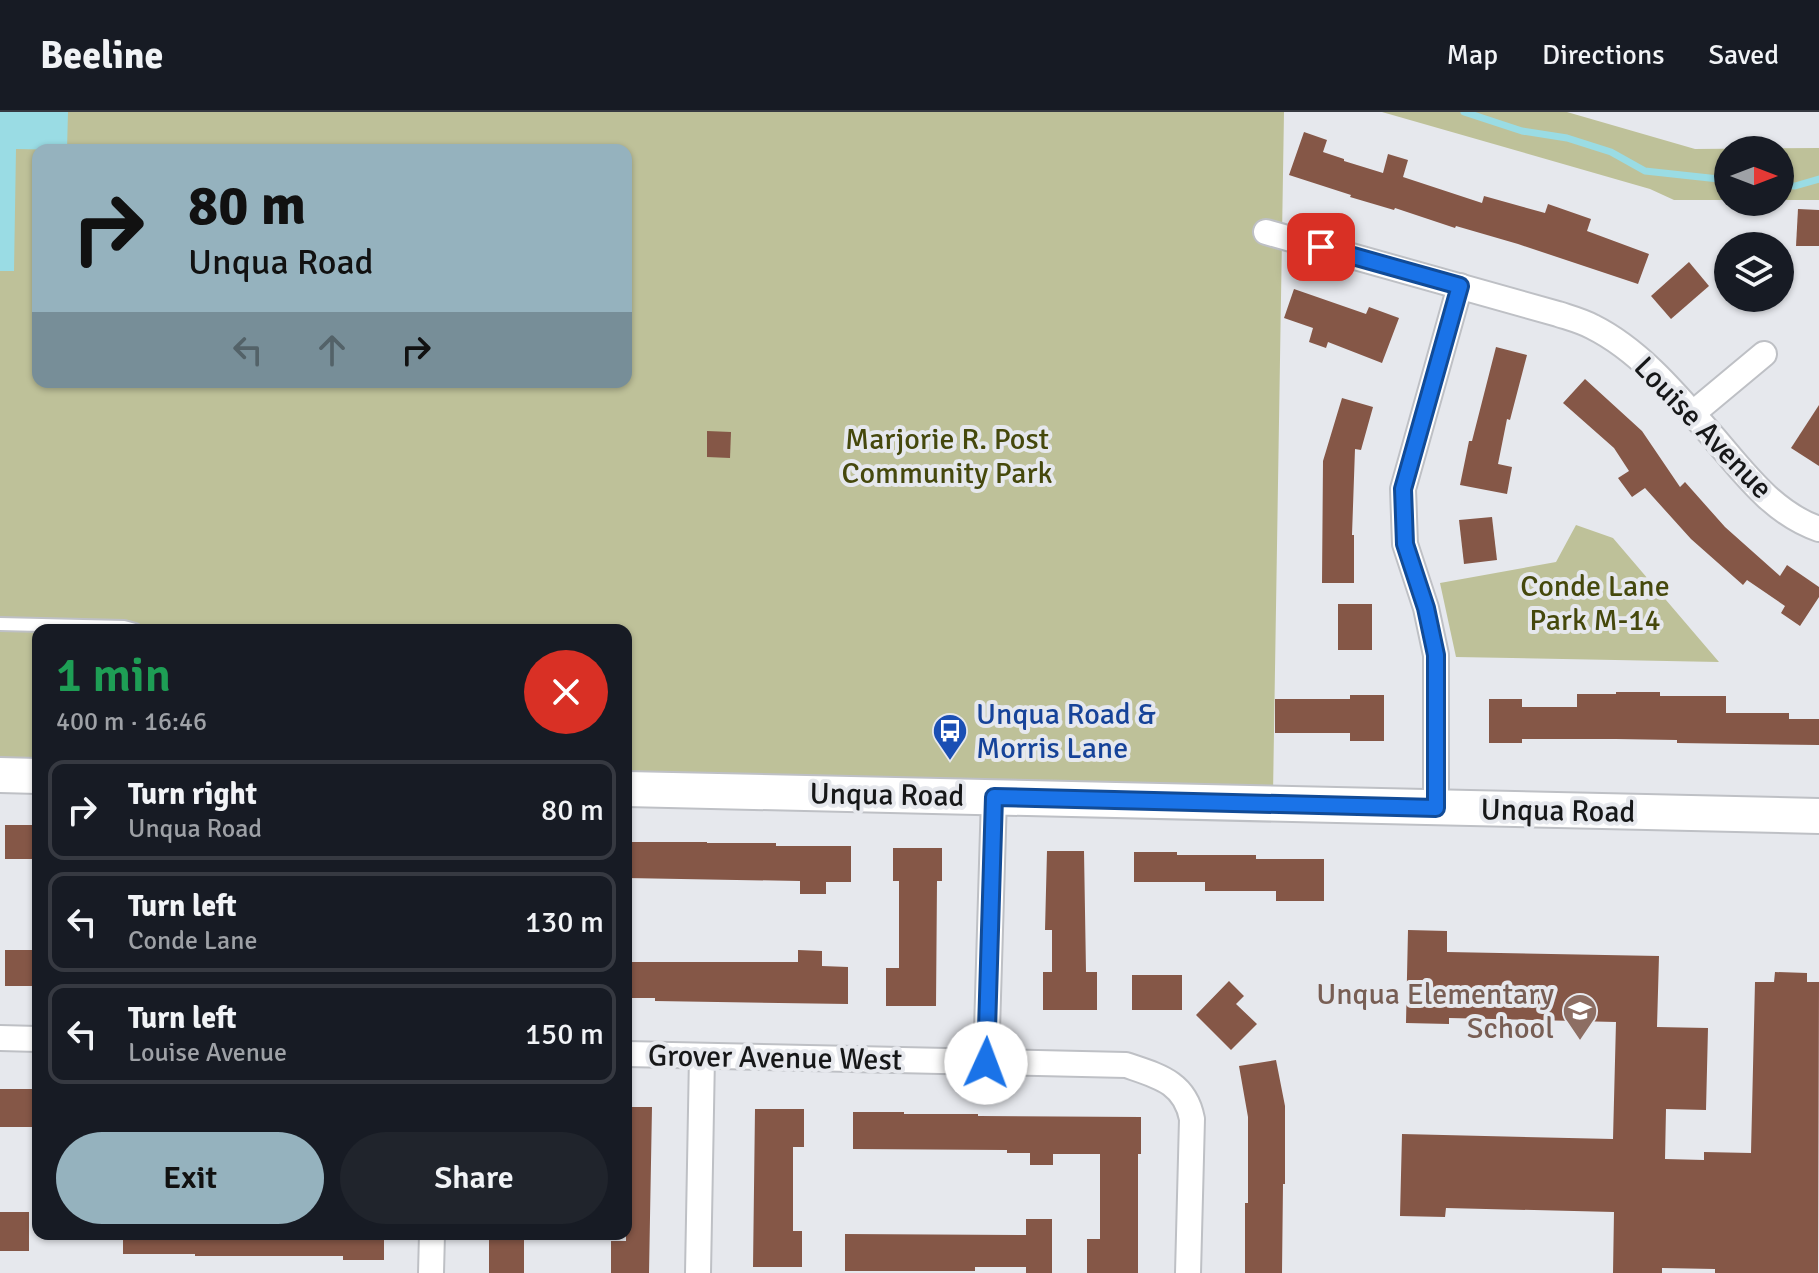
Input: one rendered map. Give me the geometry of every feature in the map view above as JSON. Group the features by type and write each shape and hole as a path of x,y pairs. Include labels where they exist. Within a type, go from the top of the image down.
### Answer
{"street":[{"name":"Louise Avenue","path":"1266,232 1558,314 1592,327 1618,343 1652,371 1757,488 1778,506 1819,529"},
{"path":"1436,808 1436,655 1426,608 1405,544 1403,489 1460,286"},
{"path":"1692,414 1764,354"},
{"path":"0,775 32,776"},
{"name":"Unqua Road","path":"632,789 1819,816"},
{"path":"986,1063 994,797"},
{"path":"0,1038 32,1039"},
{"name":"Grover Avenue West","path":"632,1054 1126,1065 1163,1077 1182,1093 1190,1106 1192,1119 1188,1273"},
{"path":"698,1273 702,1056"},
{"path":"431,1273 432,1240"}],"lane":[{"path":"0,624 32,625"}],"green space":[{"name":"Marjorie R. Post Community Park","path":"0,112 1284,112 1273,794 632,779 632,624 32,624 32,766 0,765"},
{"path":"1382,112 1567,112 1695,149 1714,149 1714,200 1674,200 1650,189"},
{"path":"1794,148 1819,148 1819,200 1794,200"},
{"name":"Conde Lane Park M-14","path":"1576,525 1613,538 1719,662 1456,657 1440,583 1556,562"}],"water":[{"path":"0,112 68,112 67,144 32,144 32,149 16,149 14,271 0,271"}],"building":[{"path":"1304,132 1327,140 1323,152 1383,173 1388,154 1408,160 1403,177 1482,203 1484,196 1545,213 1548,204 1591,219 1587,231 1649,254 1638,284 1518,244 1350,197 1289,175"},
{"path":"1798,209 1819,210 1819,246 1796,246"},
{"path":"1689,262 1709,286 1671,319 1651,296"},
{"path":"1294,289 1366,314 1369,307 1399,318 1382,363 1328,342 1326,348 1309,342 1313,328 1284,318"},
{"path":"1496,347 1527,355 1510,420 1507,419 1498,464 1512,467 1507,494 1460,485"},
{"path":"1585,379 1642,431 1680,487 1685,482 1725,527 1780,576 1787,565 1819,587 1819,597 1800,626 1781,613 1785,606 1747,580 1743,585 1691,539 1645,488 1632,497 1618,478 1629,471 1614,448 1563,403"},
{"path":"1342,398 1373,407 1361,450 1355,449 1354,583 1322,583 1323,461"},
{"path":"1819,405 1819,466 1791,448"},
{"path":"707,431 731,432 730,458 707,457"},
{"path":"1492,517 1497,560 1464,564 1459,520"},
{"path":"1338,604 1372,604 1372,650 1338,650"},
{"path":"1616,692 1726,696 1726,713 1789,713 1789,719 1819,719 1819,745 1616,739 1522,739 1522,743 1489,743 1489,699 1522,699 1522,707 1577,707 1577,694"},
{"path":"1350,695 1384,695 1384,741 1350,741 1350,733 1275,733 1275,699 1350,699"},
{"path":"5,825 32,825 32,859 5,859"},
{"path":"632,842 851,846 851,882 826,882 826,894 800,894 800,881 632,878"},
{"path":"893,848 942,848 942,881 937,881 936,1006 886,1006 886,968 899,968 899,881 893,881"},
{"path":"1047,851 1084,851 1086,972 1097,972 1097,1010 1043,1010 1043,972 1052,972 1052,930 1045,930"},
{"path":"1134,852 1256,855 1256,859 1324,859 1324,901 1276,901 1276,891 1205,891 1205,882 1134,882"},
{"path":"1408,930 1447,931 1447,952 1659,956 1657,1027 1708,1028 1706,1110 1666,1109 1665,1159 1704,1160 1704,1152 1751,1153 1755,982 1774,982 1775,972 1807,973 1807,982 1819,982 1818,1273 1715,1273 1715,1269 1662,1268 1662,1273 1613,1273 1614,1212 1446,1208 1445,1217 1400,1216 1402,1134 1613,1139 1616,1022 1449,1018 1449,1024 1406,1023"},
{"path":"5,950 32,950 32,986 5,986"},
{"path":"798,950 822,951 822,966 848,967 848,1004 632,998 632,962 798,962"},
{"path":"1132,975 1182,975 1182,1010 1132,1010"},
{"path":"1229,981 1244,996 1236,1004 1257,1024 1231,1050 1196,1015"},
{"path":"1276,1060 1285,1106 1282,1273 1245,1273 1248,1117 1239,1066"},
{"path":"0,1089 32,1089 32,1127 0,1127"},
{"path":"632,1107 652,1107 649,1273 611,1273 611,1241 632,1240"},
{"path":"755,1109 804,1109 804,1147 793,1147 793,1231 802,1231 802,1267 753,1267"},
{"path":"853,1112 1141,1117 1138,1273 1087,1273 1087,1239 1100,1239 1100,1154 1053,1154 1053,1165 1030,1165 1030,1153 1007,1153 1007,1150 853,1149"},
{"path":"0,1212 29,1212 29,1251 0,1251"},
{"path":"1026,1219 1052,1219 1052,1273 1026,1273 1026,1267 975,1267 975,1271 845,1271 845,1234 1026,1235"},
{"path":"123,1240 384,1240 384,1260 343,1260 343,1256 123,1254"},
{"path":"489,1240 524,1240 524,1273 489,1273"}],"waterway":[{"path":"1464,112 1522,131 1567,138 1611,152 1645,171 1714,178"},
{"path":"1794,186 1819,179"}],"place":[{"name":"Unqua Road & Morris Lane","path":"950,762"},
{"name":"Unqua Elementary School","path":"1580,1042"}],"route":[{"path":"986,1063 994,797 1436,808 1436,655 1426,608 1405,544 1403,489 1460,286 1321,247"}]}
